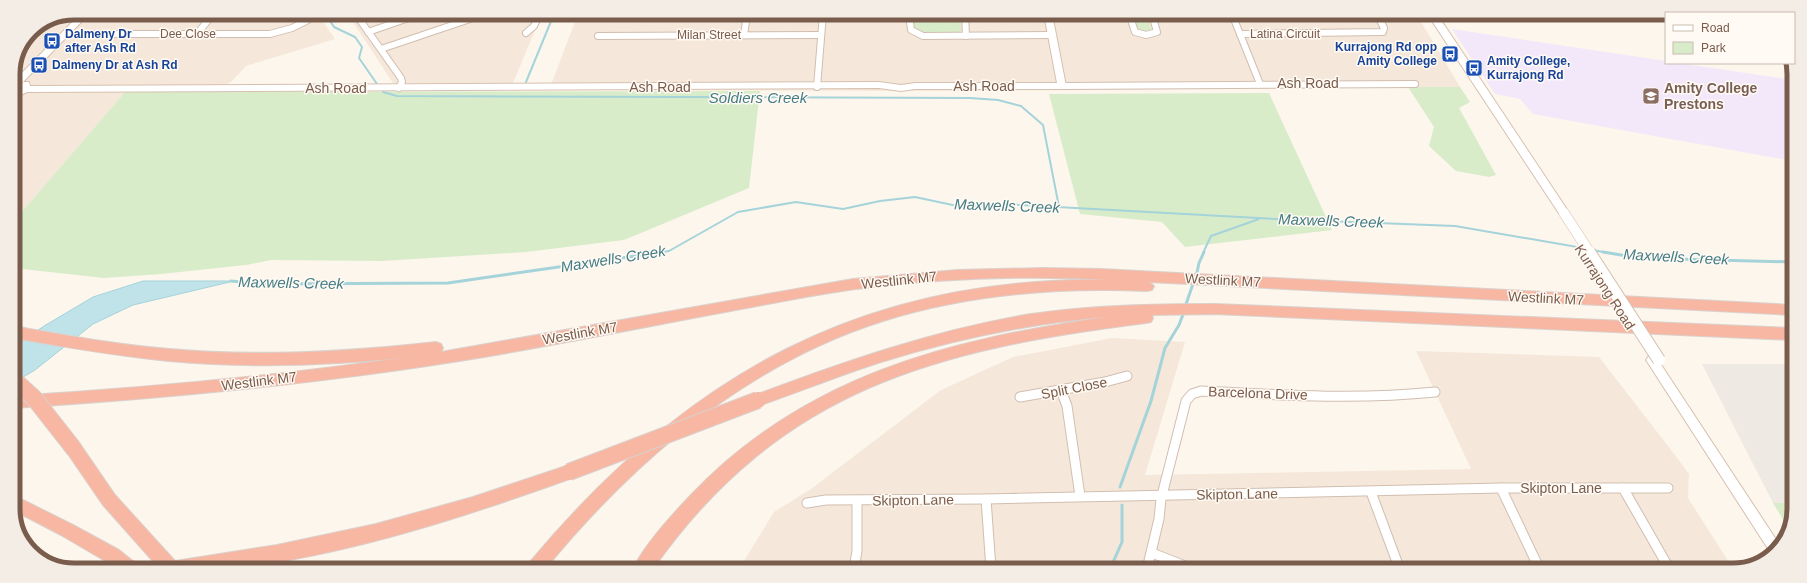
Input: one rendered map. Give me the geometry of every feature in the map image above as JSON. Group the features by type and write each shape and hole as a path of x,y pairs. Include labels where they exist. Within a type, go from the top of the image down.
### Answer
{"highway":[{"name":"Westlink M7","path":"20,402 134,395 304,376 483,351 868,282 947,275 1067,273 1159,281 1546,300 1559,299 1787,310"},
{"path":"540,563 591,503 636,460 680,425 723,394 754,374 821,338 856,325 911,308 991,291 1036,286 1159,281"},
{"path":"20,333 103,347 170,355 236,358 321,357 372,355 454,346 712,309"},
{"path":"218,563 251,559 330,544 432,518 517,491 868,360 922,344 1008,324 1058,317 1215,312 1534,326 1604,326 1787,334"},
{"path":"647,563 676,524 704,493 750,451 796,418 839,394 909,367 968,349 1063,329 1149,314"},
{"path":"20,385 38,402 110,500 166,563"},
{"path":"20,506 67,530 113,556 122,563"}],"street":[{"path":"20,77 79,20"},
{"path":"197,34 208,20"},
{"name":"Dee Close","path":"66,34 270,34 292,28 308,20"},
{"path":"360,20 401,78 402,82 399,88"},
{"path":"368,32 403,20"},
{"path":"381,49 468,20"},
{"path":"526,33 534,26 537,20"},
{"path":"744,35 746,20"},
{"path":"817,87 822,20"},
{"path":"910,20 911,30 920,35 1051,36"},
{"path":"965,20 966,36"},
{"path":"1049,20 1062,86"},
{"path":"1131,20 1137,34 1152,35 1157,32 1154,20"},
{"path":"1234,20 1260,84"},
{"name":"Latina Circuit","path":"1240,34 1377,33 1383,32 1384,28 1380,20"},
{"name":"Kurrajong Road","path":"1435,20 1442,28 1656,360 1773,546"},
{"name":"Milan Street","path":"598,36 821,35"},
{"path":"20,82 25,83 24,89 20,92"},
{"name":"Ash Road","path":"24,89 817,87 879,85 901,88 915,86 1415,84"},
{"name":"Kurrajong Road","path":"1656,360 1777,541"},
{"name":"Split Close","path":"1020,397 1105,382 1127,376"},
{"path":"1061,390 1067,406 1080,496"},
{"name":"Barcelona Drive","path":"1149,563 1159,519 1162,494 1186,401 1192,394 1201,391 1308,396 1397,395 1435,392"},
{"path":"1501,488 1537,563"},
{"name":"Skipton Lane","path":"807,503 826,500 986,499 1162,494 1371,492 1501,488 1668,488"},
{"path":"1623,488 1666,563"},
{"path":"1371,492 1397,563"},
{"path":"986,499 991,563"},
{"path":"855,563 857,551 858,501"},
{"path":"1152,553 1178,563"}],"shaded area":[{"path":"74,20 322,20 335,39 246,66 232,81 214,92 125,92 20,214 21,64 29,44 44,29 64,21"},
{"path":"352,20 539,20 513,83 393,83"},
{"path":"576,20 1420,20 1460,87 968,91 549,90"},
{"name":"Amity College Prestons","path":"1452,29 1665,61 1665,64 1685,64 1787,79 1787,160 1533,114 1520,99 1495,94"},
{"path":"1112,338 1185,342 1145,475 1471,469 1416,351 1599,357 1689,474 1688,498 1730,563 743,563 774,512 811,489 941,390 1013,357"},
{"path":"1702,364 1787,364 1787,503 1773,503"}],"green space":[{"path":"912,20 960,20 961,31 957,33 928,34 915,30"},
{"path":"1134,20 1148,20 1151,30 1149,32 1139,29"},
{"path":"1408,87 1460,87 1470,102 1459,108 1496,175 1489,177 1456,171 1429,146 1434,127"},
{"path":"760,91 749,188 624,240 526,252 382,261 271,260 246,265 161,274 104,278 20,269 20,214 125,92"},
{"path":"1269,93 1332,230 1185,247 1162,222 1080,214 1049,94"},
{"path":"1773,503 1787,503 1787,516 1785,523"}],"water":[{"path":"143,281 234,281 133,305 93,324 35,370 20,379 20,342 93,297"}],"waterway":[{"name":"Soldiers Creek","path":"330,20 334,27 355,37 362,47 359,58 377,84"},
{"path":"526,82 552,20"},
{"name":"Soldiers Creek","path":"383,92 397,96 970,98 998,100 1021,106 1043,125 1059,207"},
{"name":"Maxwells Creek","path":"656,253 669,251 738,212 796,202 843,209 880,201 915,197 962,207 1003,204 1275,219 1455,226 1583,248"},
{"path":"1203,253 1211,236 1259,219"},
{"name":"Maxwells Creek","path":"1592,250 1609,253"},
{"name":"Maxwells Creek","path":"231,281 261,284 448,283 663,252"},
{"path":"1196,277 1199,263 1204,252"},
{"name":"Maxwells Creek","path":"1603,252 1609,253"},
{"name":"Maxwells Creek","path":"1609,253 1639,258 1787,262"},
{"path":"1185,307 1194,281"},
{"path":"1120,487 1151,401 1165,348 1179,325 1184,312"},
{"path":"1113,563 1122,542 1122,505"}],"place":[{"name":"Dalmeny Dr after Ash Rd","path":"52,41"},
{"name":"Kurrajong Rd opp Amity College","path":"1450,54"},
{"name":"Dalmeny Dr at Ash Rd","path":"39,65"},
{"name":"Amity College, Kurrajong Rd","path":"1474,68"},
{"name":"Amity College Prestons","path":"1651,96"}]}
